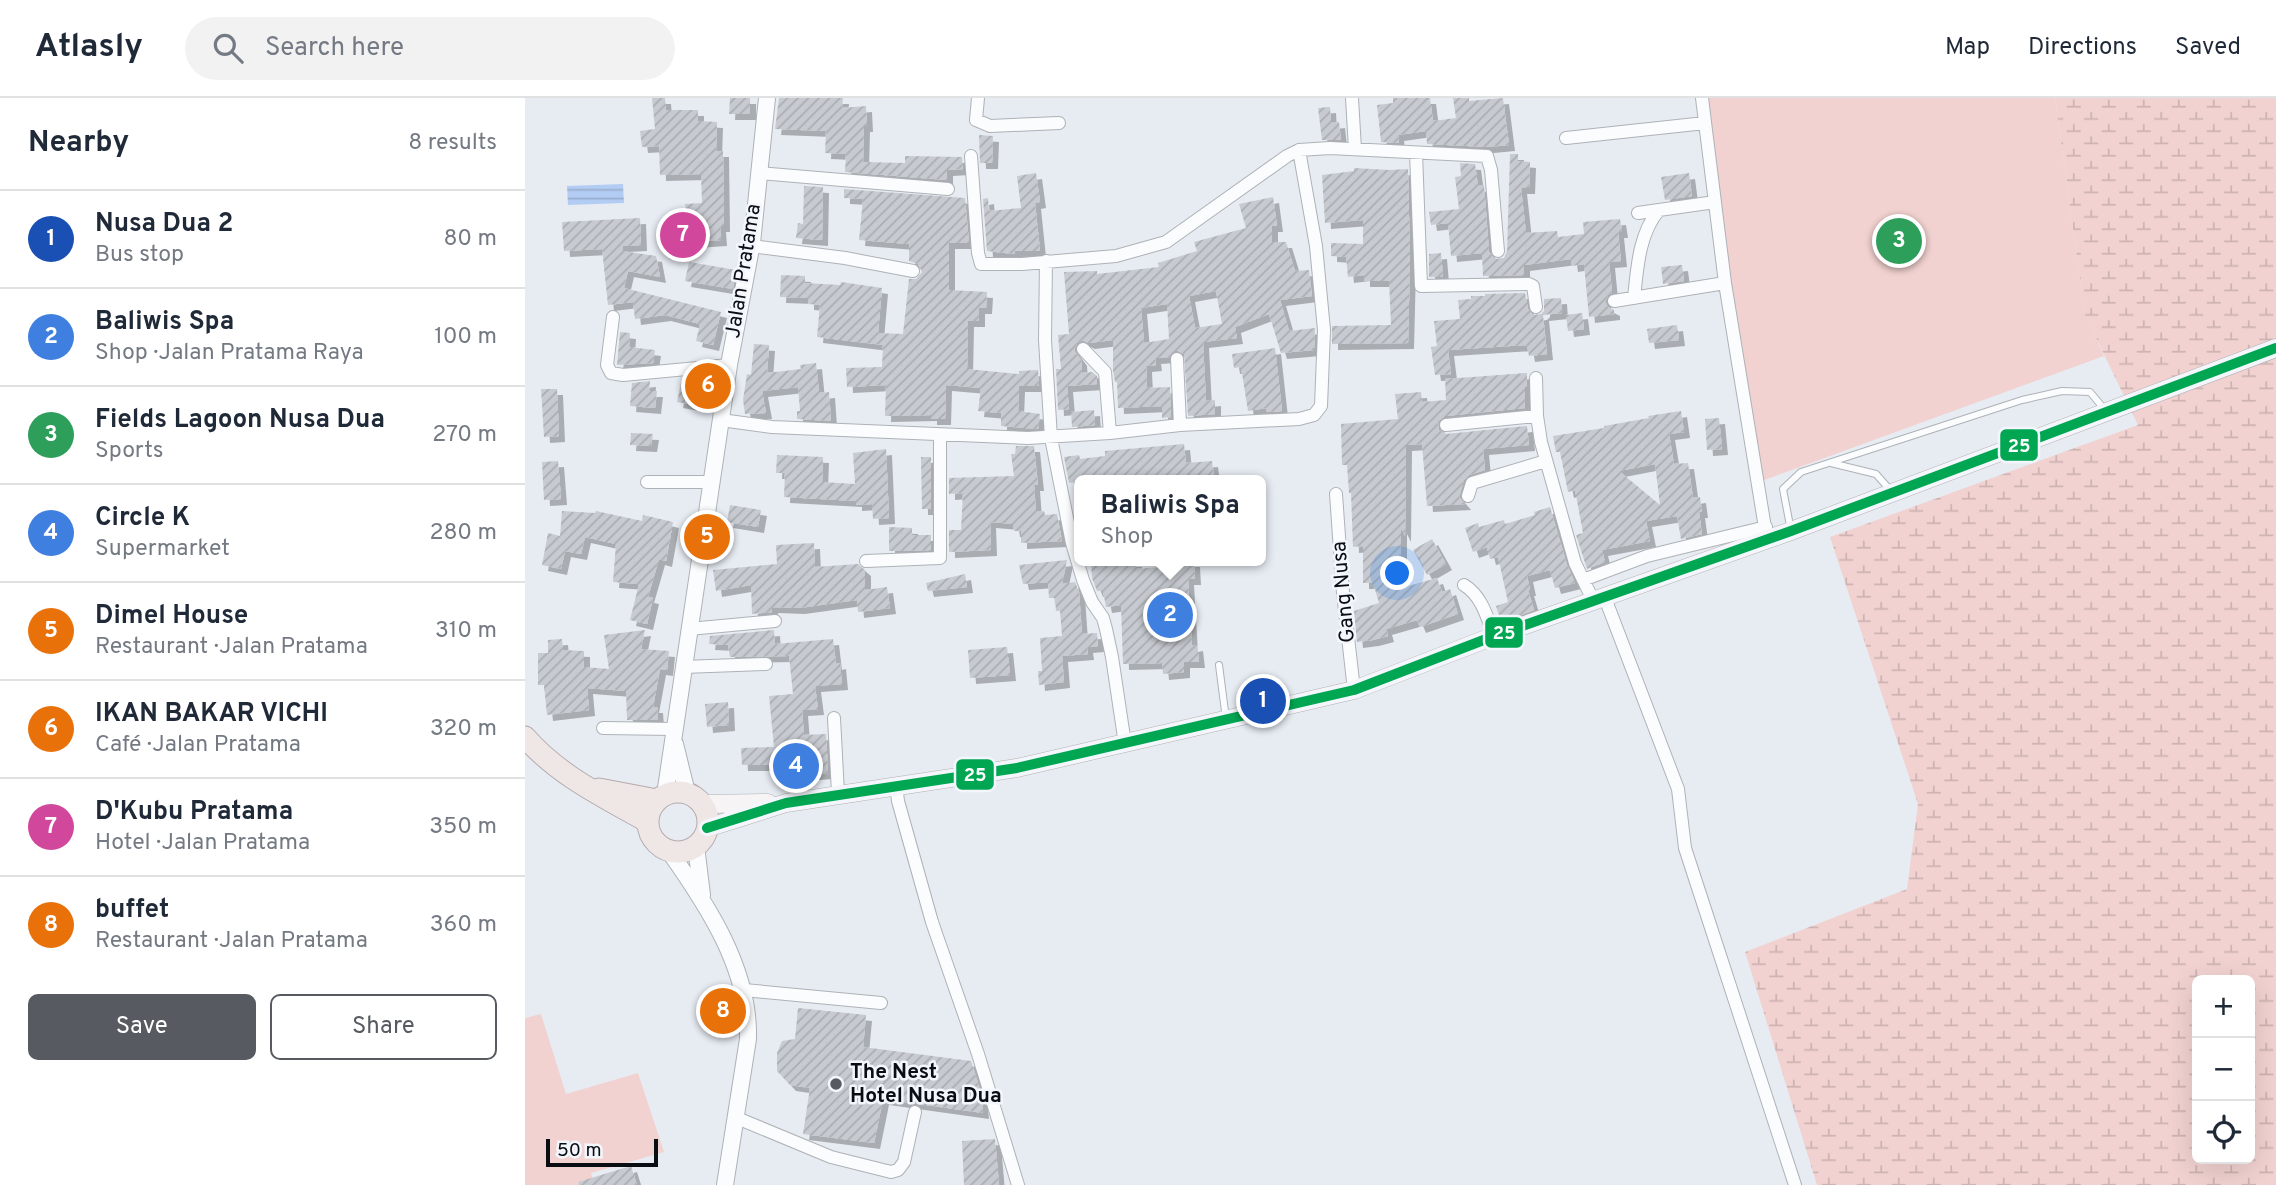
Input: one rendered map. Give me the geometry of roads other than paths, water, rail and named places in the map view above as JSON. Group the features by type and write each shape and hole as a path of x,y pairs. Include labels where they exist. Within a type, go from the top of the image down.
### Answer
{"highway":[{"path":"525,737 541,755 583,787 648,822"},
{"path":"583,787 661,798"},
{"path":"672,793 694,799 707,815 708,828 696,846 683,852 670,851 654,840 648,822 650,811 661,798 672,793"}],"main road":[{"path":"708,828 786,803 1017,768 1354,690 1495,636 1600,600 1766,534 1791,531 2276,348"},
{"path":"694,799 786,803"}],"street":[{"name":"Jalan Pratama","path":"661,798 729,365 751,246 768,98"},
{"path":"978,98 976,120 982,124 990,126 1059,123"},
{"path":"1352,98 1355,149"},
{"path":"1583,580 1647,556 1766,534 1725,283 1702,98"},
{"path":"1566,138 1705,123"},
{"path":"971,156 981,264 1022,264 1116,256 1166,242 1299,150 1355,149 1488,157 1498,251"},
{"path":"722,420 772,427 1051,438 1180,425 1299,419 1314,415 1321,406 1322,318 1316,246 1299,150"},
{"path":"1416,153 1421,286 1529,284 1534,286 1536,307"},
{"path":"759,173 948,189"},
{"path":"1637,213 1715,202"},
{"path":"1634,298 1645,236 1651,219 1659,210"},
{"path":"751,246 845,258 913,271"},
{"path":"1046,261 1045,340 1051,438 1074,550"},
{"path":"1614,301 1725,283"},
{"path":"613,317 607,365 611,373 623,375 729,365"},
{"path":"1083,349 1105,372 1110,433"},
{"path":"1177,359 1180,425"},
{"path":"1536,378 1537,416 1546,461 1575,563 1583,580 1600,600 1678,789 1685,848 1795,1185"},
{"path":"1446,425 1537,416"},
{"path":"866,561 940,558 940,435"},
{"path":"1468,496 1472,482 1546,461"},
{"path":"647,482 711,482"},
{"name":"Gang Nusa","path":"1336,494 1354,690"},
{"path":"1079,566 1092,602 1103,618 1125,744"},
{"path":"1464,585 1474,591 1480,600 1495,636"},
{"path":"689,629 775,621"},
{"path":"683,667 766,664"},
{"path":"834,718 838,793"},
{"path":"603,727 673,732"},
{"name":"Jalan Pratama","path":"673,732 694,799"},
{"path":"896,785 898,801 932,922 978,1054 1018,1185"},
{"path":"696,846 703,898"},
{"path":"670,851 703,898 744,990 749,1016 748,1040 726,1185"},
{"path":"744,990 881,1003"},
{"path":"737,1118 831,1157 891,1172 898,1170 904,1162 915,1112"}],"lane":[{"path":"1791,531 1783,489 1801,472 2022,400 2062,391 2090,392 2106,412"},
{"path":"1830,463 1876,474 1892,493"},
{"path":"1219,664 1227,721"}],"water":[{"path":"623,184 624,203 568,205 567,186"}],"place":[{"name":"D'Kubu Pratama","path":"683,235"},
{"name":"Fields Lagoon Nusa Dua","path":"1899,241"},
{"name":"IKAN BAKAR VICHI","path":"708,386"},
{"name":"Dimel House","path":"707,537"},
{"name":"Baliwis Spa","path":"1170,615"},
{"name":"Nusa Dua 2","path":"1263,701"},
{"name":"Circle K","path":"796,766"},
{"name":"buffet","path":"723,1011"},
{"name":"The Nest Hotel Nusa Dua","path":"836,1084"}]}
